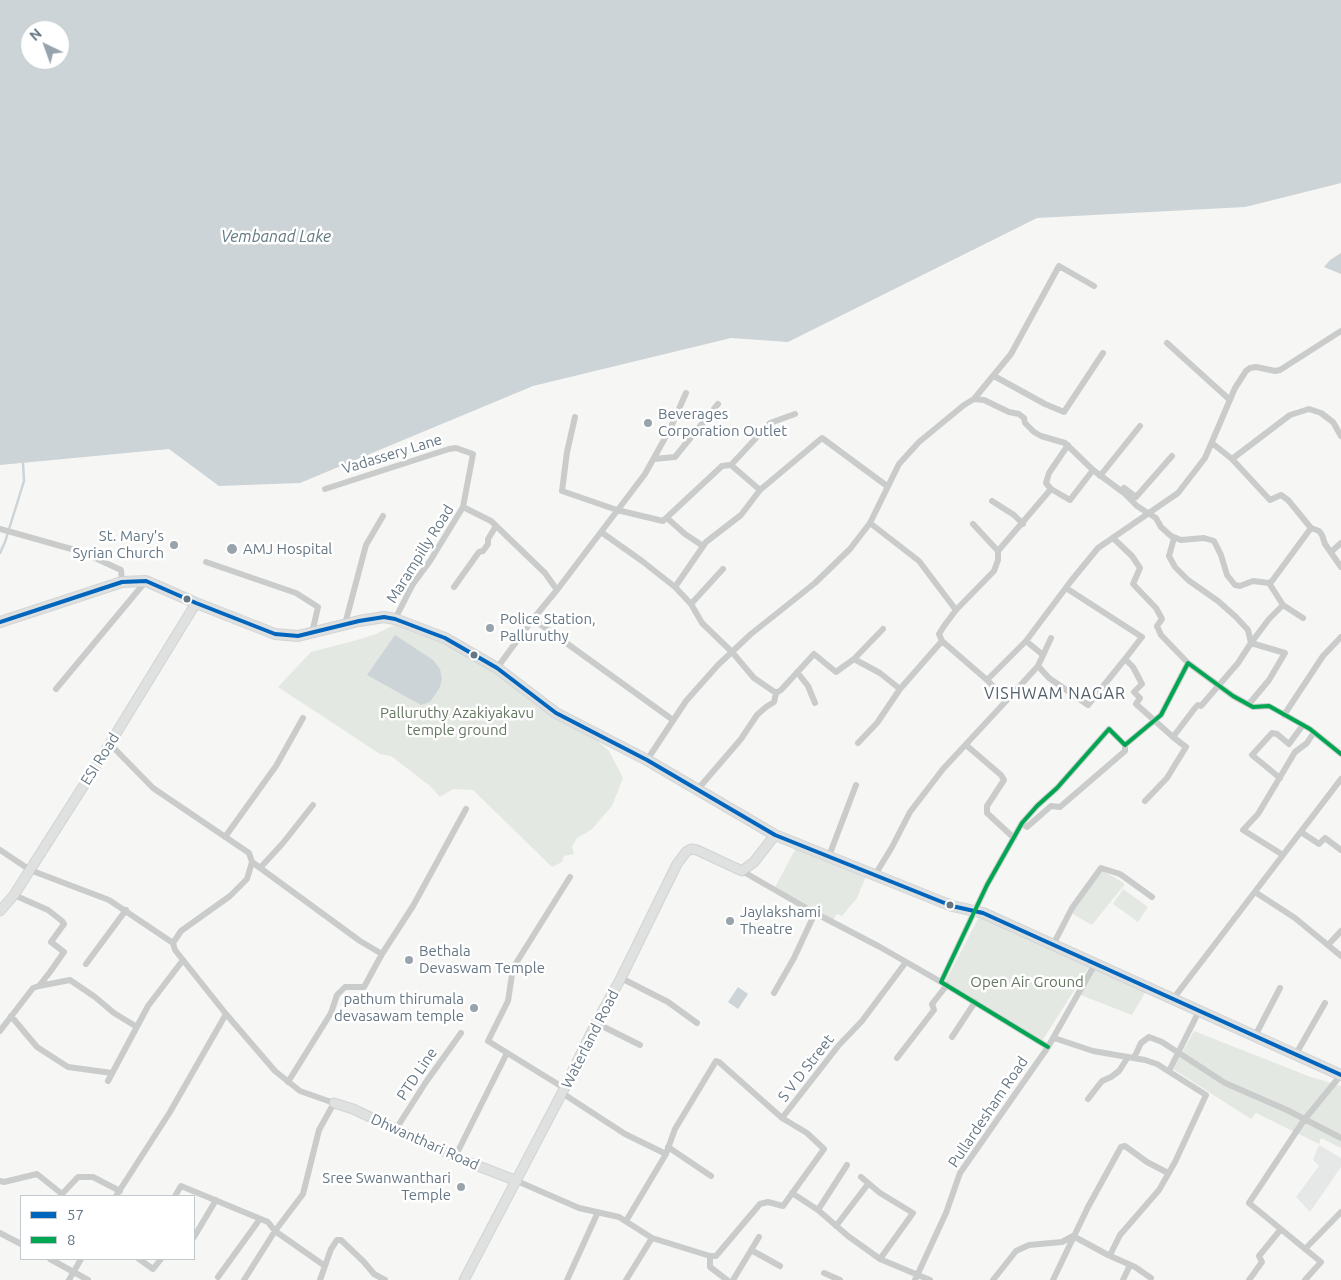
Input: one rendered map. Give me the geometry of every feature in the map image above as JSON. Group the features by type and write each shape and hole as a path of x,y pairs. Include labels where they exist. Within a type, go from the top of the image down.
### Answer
{"main road":[{"path":"0,622 122,582 146,581 196,604 275,634 298,636 345,624 384,617 395,619 445,638 497,668 556,713 647,760 775,835 952,906 983,913 1341,1075"},
{"name":"ESI Road","path":"0,911 30,870 196,604"},
{"path":"742,871 754,862 775,835"},
{"name":"Waterland Road","path":"464,1280 621,978 677,864 686,852 691,849 742,871"},
{"name":"Dhwanthari Road","path":"334,1103 353,1109 455,1157 517,1181"}],"street":[{"path":"647,760 686,701 732,652 751,634 815,583 850,549 870,522 899,464 919,442 964,404 974,399 1011,354 1059,266 1094,286"},
{"path":"987,680 1026,641 1098,548 1178,493 1205,458 1242,376 1250,368 1280,370 1341,331"},
{"path":"1167,343 1230,400"},
{"path":"994,376 1044,404 1064,412 1103,354"},
{"path":"497,668 645,474 686,393"},
{"path":"974,399 984,400 1009,412 1018,414 1024,418 1025,423 1034,432 1068,445 1092,470 1102,474 1136,497 1172,456"},
{"path":"654,459 675,457 718,404"},
{"path":"1232,458 1290,415 1309,409 1321,413 1333,422 1341,436"},
{"path":"731,466 770,423 795,414"},
{"path":"575,417 562,491 617,510 663,521 722,466 731,466 760,490"},
{"path":"1102,474 1140,426"},
{"path":"675,587 706,542 741,515 760,490 822,438 887,486"},
{"path":"1212,443 1232,458 1270,500 1281,495 1288,500 1310,528 1319,531 1341,567"},
{"path":"1068,445 1049,473 1046,483 1051,489 1070,500 1092,470"},
{"name":"Vadassery Lane","path":"325,489 456,448 473,454 463,507"},
{"path":"1102,474 1148,514 1156,518 1161,527 1174,538 1187,541 1204,538 1214,541 1221,555 1227,575 1235,585 1240,586 1253,581 1269,583"},
{"path":"1006,700 987,680 942,641 939,634 956,610 994,571 998,560 998,551 1051,489"},
{"path":"992,501 1014,515 1023,524"},
{"name":"Marampilly Road","path":"395,619 413,584 430,561 463,507 491,521 545,573 557,590"},
{"path":"345,624 366,546 383,516"},
{"path":"667,518 685,534 703,546"},
{"path":"870,522 919,561 956,610"},
{"path":"973,524 998,551"},
{"path":"454,587 479,552 483,551 488,544 488,539 496,526"},
{"path":"1269,583 1284,566 1310,528"},
{"path":"0,529 82,552 121,570 122,582"},
{"path":"601,532 675,587 691,604 702,623 732,652 754,678 776,692"},
{"path":"1113,538 1132,556 1140,568 1133,584 1156,608 1162,619 1157,626 1161,635 1188,663 1253,707 1269,706 1303,725 1341,754"},
{"path":"1174,538 1169,556 1175,567 1188,580 1218,601 1236,618 1248,630 1251,643"},
{"path":"1331,552 1341,543"},
{"path":"206,562 262,583 296,592 318,607 312,633"},
{"path":"691,604 723,570"},
{"path":"56,689 146,581"},
{"path":"1269,583 1283,605 1303,618"},
{"path":"1038,666 1049,678 1088,705 1142,637 1066,588"},
{"path":"1173,736 1195,708 1198,705 1201,706 1238,663 1251,643 1283,605"},
{"path":"533,619 673,720"},
{"path":"776,692 781,690 814,654 836,672 854,659 882,629"},
{"path":"1284,715 1322,656 1341,637"},
{"path":"875,875 910,812 943,769 1038,666 1051,638"},
{"path":"858,743 877,723 900,689 942,641"},
{"path":"1026,641 1043,655"},
{"path":"1249,704 1269,680 1285,653 1251,643"},
{"path":"854,659 880,673 900,689"},
{"path":"1125,659 1133,667 1142,684 1134,692 1140,698 1136,704 1186,747 1167,778 1145,801"},
{"path":"1022,823 1027,827 1051,806 1060,807 1124,751 1126,745 1161,715 1188,663"},
{"path":"797,672 808,686 816,703"},
{"path":"698,790 741,739 757,715 774,702 776,692"},
{"path":"225,837 276,766 303,718"},
{"path":"1280,778 1252,755 1272,733 1277,734 1289,744 1303,725"},
{"path":"897,1058 934,1010 932,1004 944,984 974,912 1022,823 1057,788 1109,729 1126,745"},
{"path":"1283,855 1243,830 1258,814 1295,752 1307,743 1314,732"},
{"path":"110,744 153,788 249,853 252,862 360,941 382,954"},
{"path":"966,745 1001,775 1004,780 987,806 987,813 1014,838"},
{"path":"1173,999 1341,779"},
{"path":"829,856 856,785"},
{"path":"260,868 283,843 312,805"},
{"path":"288,1082 331,1012 337,995 345,987 364,987 382,954 413,906 466,810"},
{"path":"1301,832 1319,844 1325,838 1341,850"},
{"path":"0,850 30,870 91,893 126,910 173,943 175,950 268,1064 300,1091 334,1103 319,1130 303,1194 275,1231 244,1280"},
{"path":"173,943 181,931 230,896 247,879 252,862"},
{"path":"1053,945 1072,908 1102,868 1120,874 1152,897"},
{"path":"742,871 816,914 880,947 1048,1047"},
{"path":"570,877 514,968 508,1001 488,1041 625,1134 667,1150 711,1176"},
{"path":"1255,892 1295,918 1341,956"},
{"path":"14,894 48,910 64,924 51,942 64,952 39,986"},
{"path":"86,964 126,910"},
{"path":"774,994 816,914"},
{"path":"1328,946 1341,931"},
{"path":"108,1081 148,1006 183,960"},
{"name":"S V D Street","path":"626,1221 667,1150 675,1129 716,1061 782,1118 839,1045 862,1021 906,962"},
{"name":"Pullardesham Road","path":"916,1278 946,1213 960,1173 1054,1038 1095,964"},
{"path":"621,978 668,1002 697,1023"},
{"path":"0,1030 33,988 70,980 96,997 114,1013 137,1026"},
{"path":"1255,1036 1280,988"},
{"path":"952,1037 975,1002"},
{"path":"1296,1054 1325,1003"},
{"path":"1169,1071 1199,1010"},
{"path":"0,1181 4,1182 37,1174 62,1195 78,1177 93,1177 118,1194 170,1112 226,1014"},
{"path":"11,1016 37,1048 68,1067 112,1073"},
{"path":"596,1023 640,1044"},
{"name":"PTD Line","path":"396,1129 426,1082 461,1033"},
{"path":"1088,1099 1102,1081 1112,1077 1131,1058 1141,1043 1149,1037 1162,1042 1225,1083 1287,1110 1341,1138"},
{"path":"1054,1038 1093,1051 1157,1064 1206,1095 1175,1162 1159,1190 1120,1235 1110,1255"},
{"path":"455,1157 507,1053"},
{"path":"1304,1280 1321,1262 1249,1203 1304,1120 1341,1075"},
{"path":"517,1181 579,1208 619,1217 652,1238 710,1256 716,1256 760,1204 764,1202 783,1206 824,1149 807,1133 782,1118"},
{"path":"1053,1280 1120,1147 1125,1146 1147,1162 1168,1173"},
{"path":"818,1210 847,1165"},
{"path":"861,1177 868,1184 913,1214 880,1259"},
{"path":"836,1226 868,1184"},
{"path":"176,1195 181,1186 260,1218 268,1222 275,1231 325,1266"},
{"path":"792,1193 818,1210 880,1259 916,1278 930,1280"},
{"path":"195,1234 216,1200"},
{"path":"567,1280 598,1212"},
{"path":"1305,1249 1341,1212"},
{"path":"218,1277 260,1218"},
{"path":"1249,1280 1262,1262 1259,1256 1281,1229"},
{"path":"0,1233 20,1243"},
{"path":"1074,1236 1151,1278"},
{"path":"993,1280 1016,1251 1029,1245 1062,1242 1074,1236"},
{"path":"734,1280 759,1237"},
{"path":"626,1280 652,1238"},
{"path":"320,1280 331,1249 337,1240 342,1240 374,1274 385,1280"},
{"path":"751,1250 780,1266"},
{"path":"710,1256 710,1267 727,1280"},
{"path":"52,1260 88,1280"},
{"path":"69,1280 80,1260"},
{"path":"140,1260 153,1269 160,1260"},
{"path":"1123,1280 1130,1265"},
{"path":"824,1273 840,1280"}],"shaded area":[{"path":"1319,1145 1341,1158 1341,1167 1310,1212 1296,1197 1319,1166 1313,1160"}],"green space":[{"name":"Palluruthy Azakiyakavu temple ground","path":"398,623 451,644 585,730 609,751 623,778 612,806 591,830 577,838 572,847 574,854 564,856 562,862 552,867 473,790 453,789 440,797 430,786 391,756 380,754 278,687 311,652 376,634"},
{"path":"797,846 867,874 857,898 842,916 837,914 833,920 773,891"},
{"path":"1102,870 1125,884 1092,925 1071,913"},
{"path":"1123,889 1148,907 1138,922 1113,904"},
{"name":"Open Air Ground","path":"980,915 1091,964 1042,1041 945,982"},
{"path":"1095,965 1148,988 1132,1015 1078,994"},
{"path":"1194,1031 1308,1076 1341,1086 1341,1148 1321,1138 1319,1144 1256,1113 1251,1119 1173,1069"}],"water":[{"name":"Vembanad Lake","path":"0,0 1341,0 1341,183 1245,207 1037,218 788,342 731,338 533,386 300,483 219,486 169,449 0,465"},
{"path":"1341,253 1341,274 1324,267 1330,260"},
{"path":"395,635 433,660 440,669 442,679 440,687 430,702 421,705 367,675"},
{"path":"738,987 748,994 738,1009 728,1002"}],"waterway":[{"path":"0,553 24,481 23,463"}],"transit line":[{"name":"57","path":"0,622 122,582 146,581 275,634 298,636 359,621 384,617 395,619 445,638 497,668 556,713 647,760 775,835 952,906 983,913 1341,1075"},
{"name":"8","path":"1048,1047 941,982 987,885 1022,823 1057,788 1109,729 1125,745 1161,715 1188,663 1233,696 1253,707 1269,706 1310,729 1341,754"}],"place":[{"name":"Beverages Corporation Outlet","path":"648,423"},
{"name":"St. Mary's Syrian Church","path":"174,545"},
{"name":"AMJ Hospital","path":"232,549"},
{"name":"Police Station, Palluruthy","path":"490,628"},
{"name":"Jaylakshami Theatre","path":"730,921"},
{"name":"Bethala Devaswam Temple","path":"409,960"},
{"name":"pathum thirumala devasawam temple","path":"474,1008"},
{"name":"Sree Swanwanthari Temple","path":"461,1187"}],"district":[{"name":"VISHWAM NAGAR","path":"1055,694"}]}
